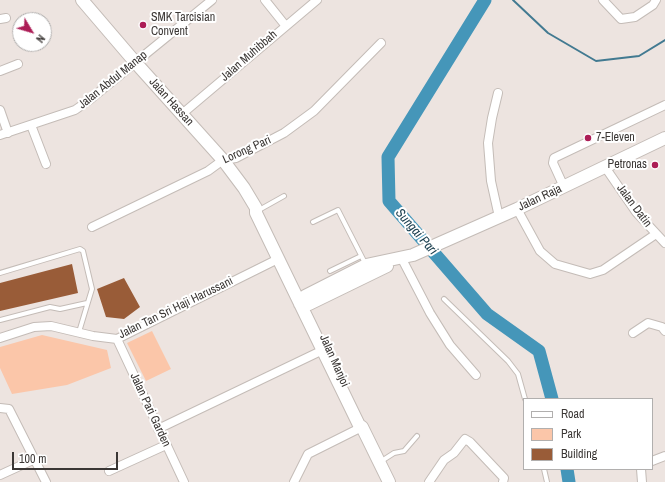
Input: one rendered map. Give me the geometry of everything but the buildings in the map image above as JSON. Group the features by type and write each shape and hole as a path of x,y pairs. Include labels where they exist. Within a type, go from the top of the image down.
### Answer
{"street":[{"name":"Jalan Hassan","path":"82,0 135,62 223,160 244,188 258,209 256,213 305,301"},
{"name":"Jalan Abdul Manap","path":"4,134 75,110 212,0"},
{"path":"265,0 285,25"},
{"name":"Jalan Muhibbah","path":"182,114 285,25 317,0"},
{"path":"603,0 621,18 635,17 653,5 656,0"},
{"name":"Lorong Pari","path":"92,227 208,171 223,160 236,158 284,133 314,111 381,43"},
{"path":"0,71 18,64"},
{"path":"498,93 488,143 491,181 499,217"},
{"path":"564,187 553,163 554,158 665,105"},
{"path":"0,110 4,134"},
{"path":"31,125 46,164"},
{"name":"Jalan Raja","path":"305,301 408,258 517,209 665,138"},
{"name":"Jalan Datin","path":"605,167 636,212 665,243"},
{"path":"517,209 540,251 555,264 590,274 603,270 656,234"},
{"name":"Jalan Tan Sri Haji Harussani","path":"0,338 34,327 51,326 93,336 117,339 281,257"},
{"path":"408,258 430,313 450,345 476,375"},
{"name":"Jalan Raja","path":"305,301 363,260 408,258"},
{"name":"Jalan Manjoi","path":"305,301 323,350 358,424 362,427"},
{"name":"Jalan Manjoi","path":"305,301 362,427 390,482"},
{"path":"633,333 648,323 662,327 665,331"},
{"name":"Jalan Pari Garden","path":"117,339 184,482"},
{"path":"158,429 323,350"},
{"path":"0,408 9,409 46,482"},
{"path":"294,482 308,454 362,427"},
{"path":"429,482 444,460 454,453 465,439 470,442 504,478 503,482"},
{"path":"109,471 166,445"},
{"path":"653,460 665,456"},
{"path":"0,475 35,459"},
{"path":"641,470 642,482"}],"lane":[{"path":"258,209 284,196"},
{"path":"313,222 338,210 363,260 330,271"},
{"path":"0,273 82,250 92,289 79,332"},
{"path":"444,299 508,361 518,374 525,398"},
{"path":"0,320 50,307 60,310 87,303"},
{"path":"380,462 394,453 404,451 417,436"},
{"path":"544,470 547,482"}],"green space":[{"path":"152,331 171,369 146,381 127,343"},
{"path":"42,335 107,350 111,368 67,385 12,394 0,368 0,347"}],"waterway":[{"name":"Sungai Pari","path":"485,0 388,157 389,201 487,314 539,351 552,398"},
{"path":"513,0 548,33 596,61 639,56 665,40"},
{"name":"Sungai Pari","path":"567,470 569,482"}],"place":[{"name":"SMK Tarcisian Convent","path":"143,25"},
{"name":"7-Eleven","path":"588,138"},
{"name":"Petronas","path":"655,165"}]}
